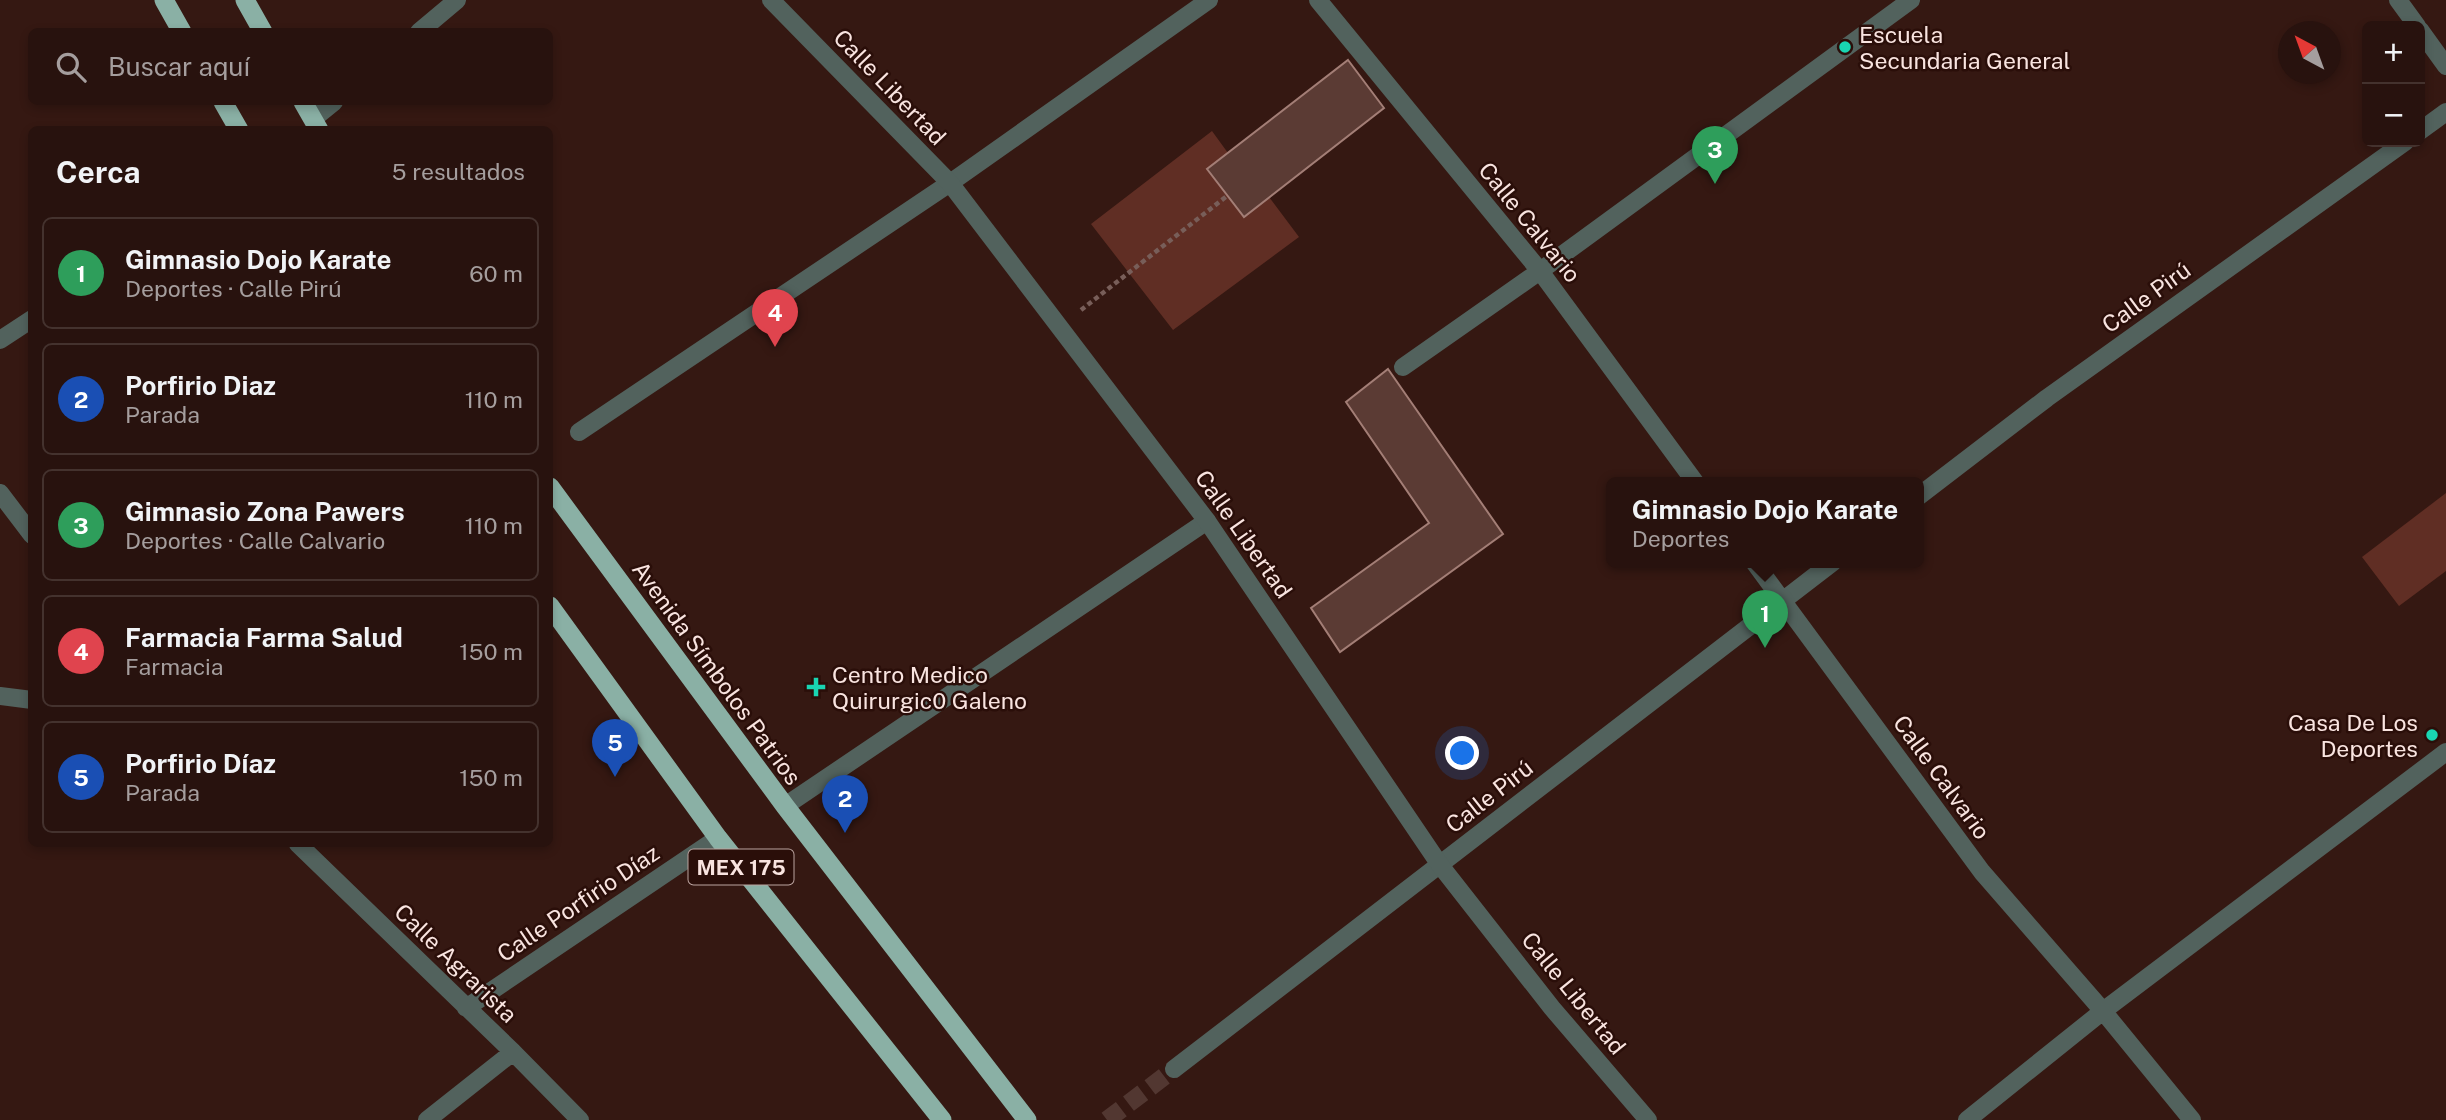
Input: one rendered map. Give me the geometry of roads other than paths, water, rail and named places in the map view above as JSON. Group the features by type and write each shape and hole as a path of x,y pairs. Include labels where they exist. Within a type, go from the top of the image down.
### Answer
{"highway":[{"path":"164,0 180,28"},
{"path":"245,0 261,28"},
{"path":"225,105 237,126"},
{"path":"305,105 316,124"},
{"name":"Avenida Símbolos Patrios","path":"553,491 785,806 1027,1120"},
{"name":"MEX 175","path":"553,610 718,838 943,1120"}],"street":[{"path":"424,28 457,0"},
{"name":"Calle Libertad","path":"771,0 950,183 1207,522 1440,864 1552,1008 1648,1120"},
{"path":"579,432 950,183 1209,0"},
{"name":"Calle Calvario","path":"1318,0 1540,271 1691,477"},
{"path":"1403,367 1540,271 1911,0"},
{"path":"2398,0 2413,21"},
{"path":"2425,38 2446,66"},
{"path":"316,124 332,105"},
{"path":"2425,128 2446,113"},
{"name":"Calle Pirú","path":"1924,492 2047,398 2398,147"},
{"path":"0,340 28,321"},
{"path":"0,493 28,530"},
{"path":"785,806 1207,522"},
{"name":"Calle Calvario","path":"1758,568 1982,872 2103,1011 2192,1120"},
{"name":"Calle Pirú","path":"1174,1069 1825,568"},
{"path":"0,696 28,700"},
{"path":"1967,1120 2103,1011 2446,752"},
{"name":"Calle Porfirio Díaz","path":"466,1008 718,838"},
{"name":"Calle Agrarista","path":"301,847 580,1120"},
{"path":"427,1120 513,1052"}],"tunnel":[{"path":"1107,1120 1174,1069"}],"place":[{"name":"Escuela Secundaria General","path":"1845,47"},
{"name":"Gimnasio Zona Pawers","path":"1715,184"},
{"name":"Farmacia Farma Salud","path":"775,347"},
{"name":"Gimnasio Dojo Karate","path":"1765,648"},
{"name":"Centro Medico Quirurgic0 Galeno","path":"816,687"},
{"name":"Casa De Los Deportes","path":"2432,735"},
{"name":"Porfirio Díaz","path":"615,777"},
{"name":"Porfirio Diaz","path":"845,833"}]}
